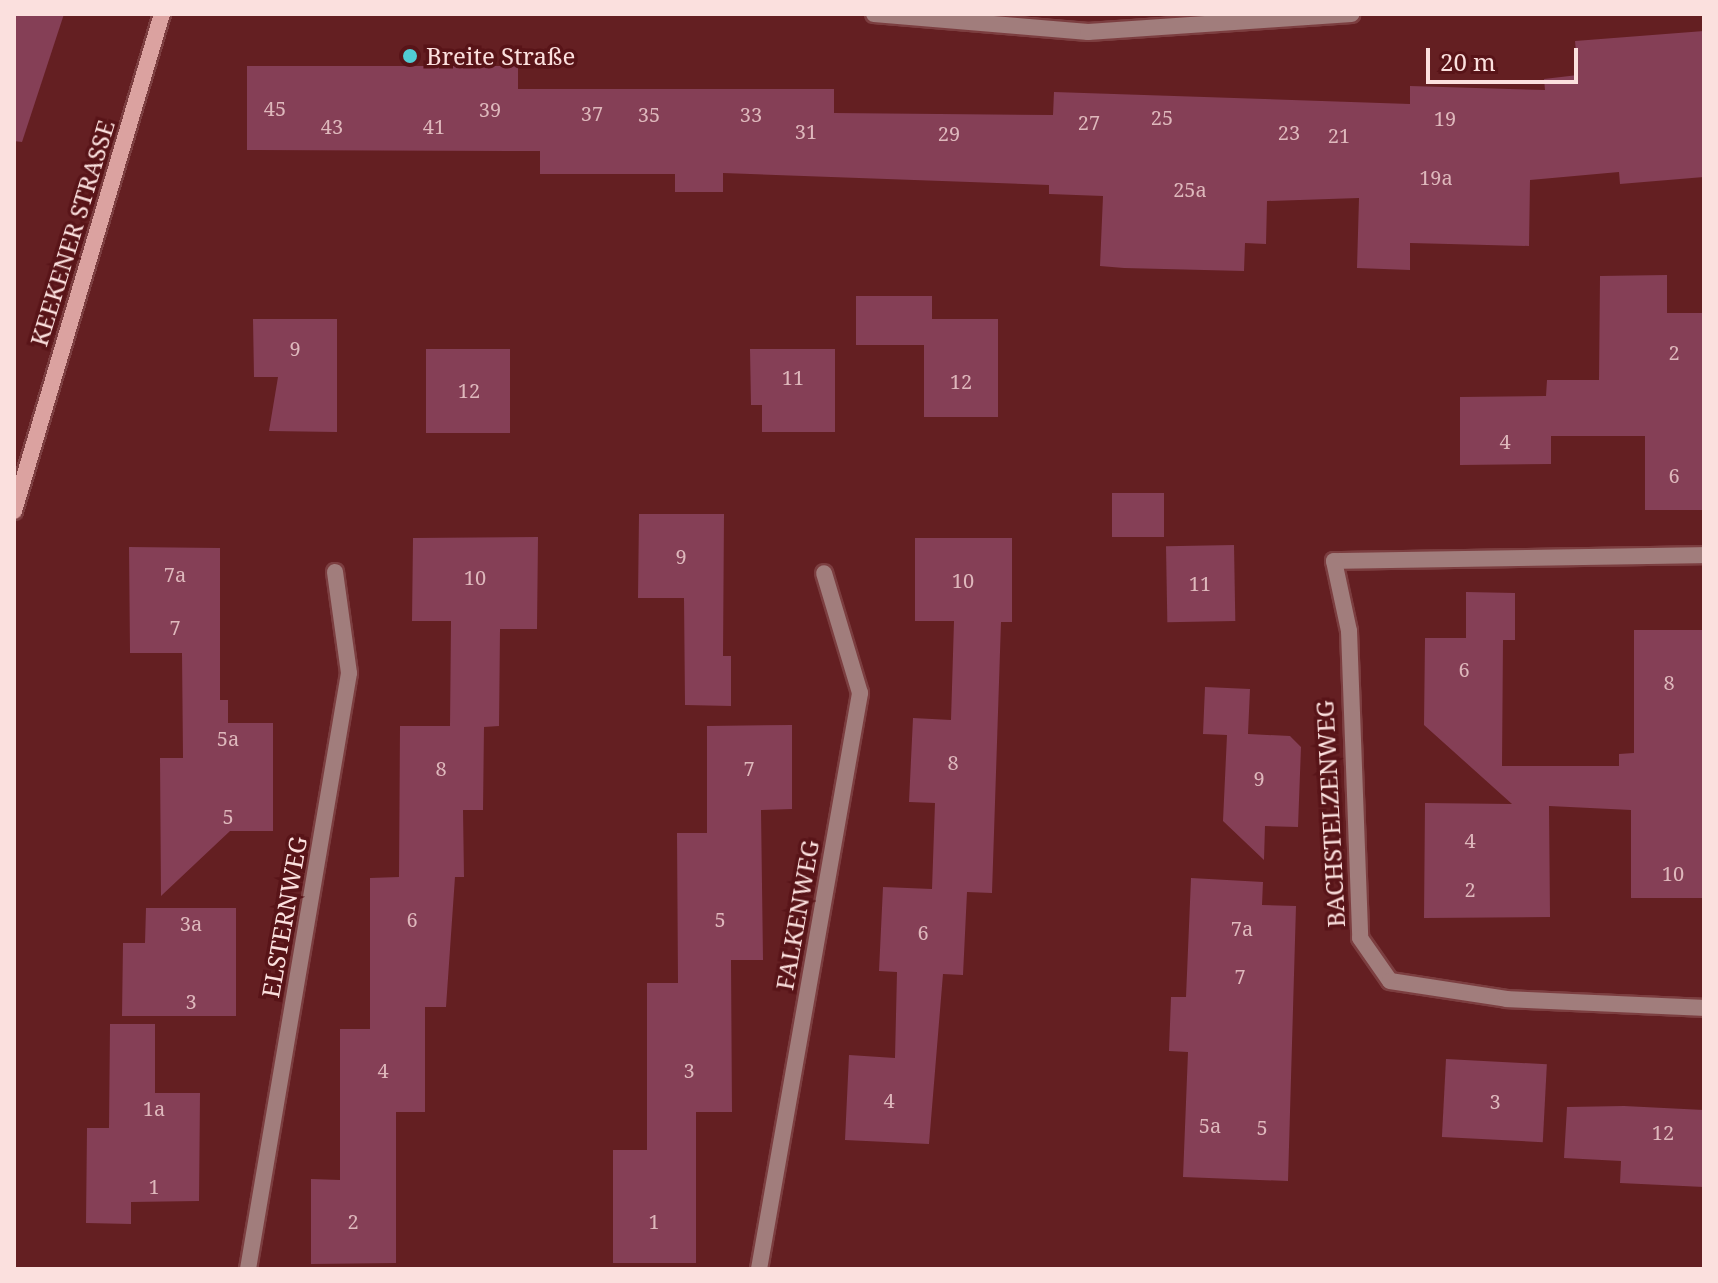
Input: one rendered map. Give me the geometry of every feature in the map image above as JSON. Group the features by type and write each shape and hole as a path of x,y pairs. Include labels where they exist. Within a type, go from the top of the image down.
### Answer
{"main road":[{"name":"KEEKENER STRASSE","path":"14,511 162,14"}],"street":[{"path":"874,14 1088,32 1264,17 1351,14"},
{"name":"BACHSTELZENWEG","path":"1704,555 1334,561 1349,631 1360,938 1390,981 1507,999 1704,1008"},
{"name":"ELSTERNWEG","path":"248,1269 349,673 335,572"},
{"name":"FALKENWEG","path":"759,1269 860,693 824,573"}],"building":[{"path":"14,14 64,14 22,142 14,141"},
{"path":"1704,31 1704,177 1620,184 1619,172 1530,180 1529,246 1410,243 1410,270 1357,268 1359,198 1267,201 1266,244 1245,243 1244,271 1124,268 1100,266 1103,196 1049,194 1049,185 723,173 723,192 675,192 675,174 540,174 540,151 247,150 247,66 518,66 518,89 834,89 834,113 1053,115 1054,92 1410,104 1410,86 1545,90 1544,79 1578,75 1575,41"},
{"path":"1667,275 1667,313 1704,313 1704,510 1645,510 1645,436 1551,436 1551,464 1460,465 1460,397 1546,396 1547,380 1599,380 1600,276"},
{"path":"856,296 932,296 932,319 998,319 998,417 924,417 924,345 856,345"},
{"path":"253,319 337,319 337,432 269,431 278,377 254,377"},
{"path":"426,349 510,349 510,433 426,433"},
{"path":"750,349 835,349 835,432 762,432 762,405 751,405"},
{"path":"1112,493 1164,493 1164,537 1112,537"},
{"path":"639,514 724,514 723,656 731,656 731,706 685,705 684,598 638,598"},
{"path":"538,537 537,629 500,629 499,726 484,727 483,810 463,810 464,877 455,877 446,1007 425,1007 425,1112 396,1112 396,1263 311,1264 311,1179 340,1180 340,1029 370,1029 370,878 399,877 400,726 450,726 451,621 412,621 413,538"},
{"path":"915,538 1012,538 1012,622 1001,622 992,893 967,892 963,975 943,974 929,1144 845,1140 849,1055 895,1058 897,972 879,971 883,887 932,889 935,803 909,802 913,718 951,720 954,621 915,621"},
{"path":"1234,545 1235,621 1167,622 1166,546"},
{"path":"129,547 220,548 220,700 228,700 228,723 273,723 273,831 230,831 161,896 160,758 183,758 182,653 130,653"},
{"path":"1466,592 1515,593 1515,640 1503,640 1502,766 1619,766 1619,754 1634,753 1634,630 1704,630 1704,898 1631,898 1631,810 1549,806 1550,917 1424,918 1425,803 1512,804 1424,725 1425,638 1466,638"},
{"path":"1205,687 1250,689 1248,734 1290,736 1301,747 1298,827 1265,826 1264,860 1223,821 1227,735 1203,734"},
{"path":"792,725 792,809 761,810 763,960 731,960 732,1112 696,1112 696,1263 613,1263 613,1150 647,1150 647,983 678,983 677,833 707,833 707,726"},
{"path":"1191,878 1263,882 1262,905 1296,906 1288,1181 1183,1177 1188,1052 1169,1051 1171,997 1186,997"},
{"path":"146,908 236,908 236,1016 122,1016 123,943 145,943"},
{"path":"110,1024 155,1024 155,1093 200,1093 199,1201 131,1202 131,1224 86,1223 87,1128 109,1128"},
{"path":"1446,1059 1547,1064 1543,1142 1442,1137"},
{"path":"1567,1107 1704,1110 1704,1187 1620,1183 1621,1161 1564,1158"}],"place":[{"name":"Breite Straße","path":"410,56"}]}
